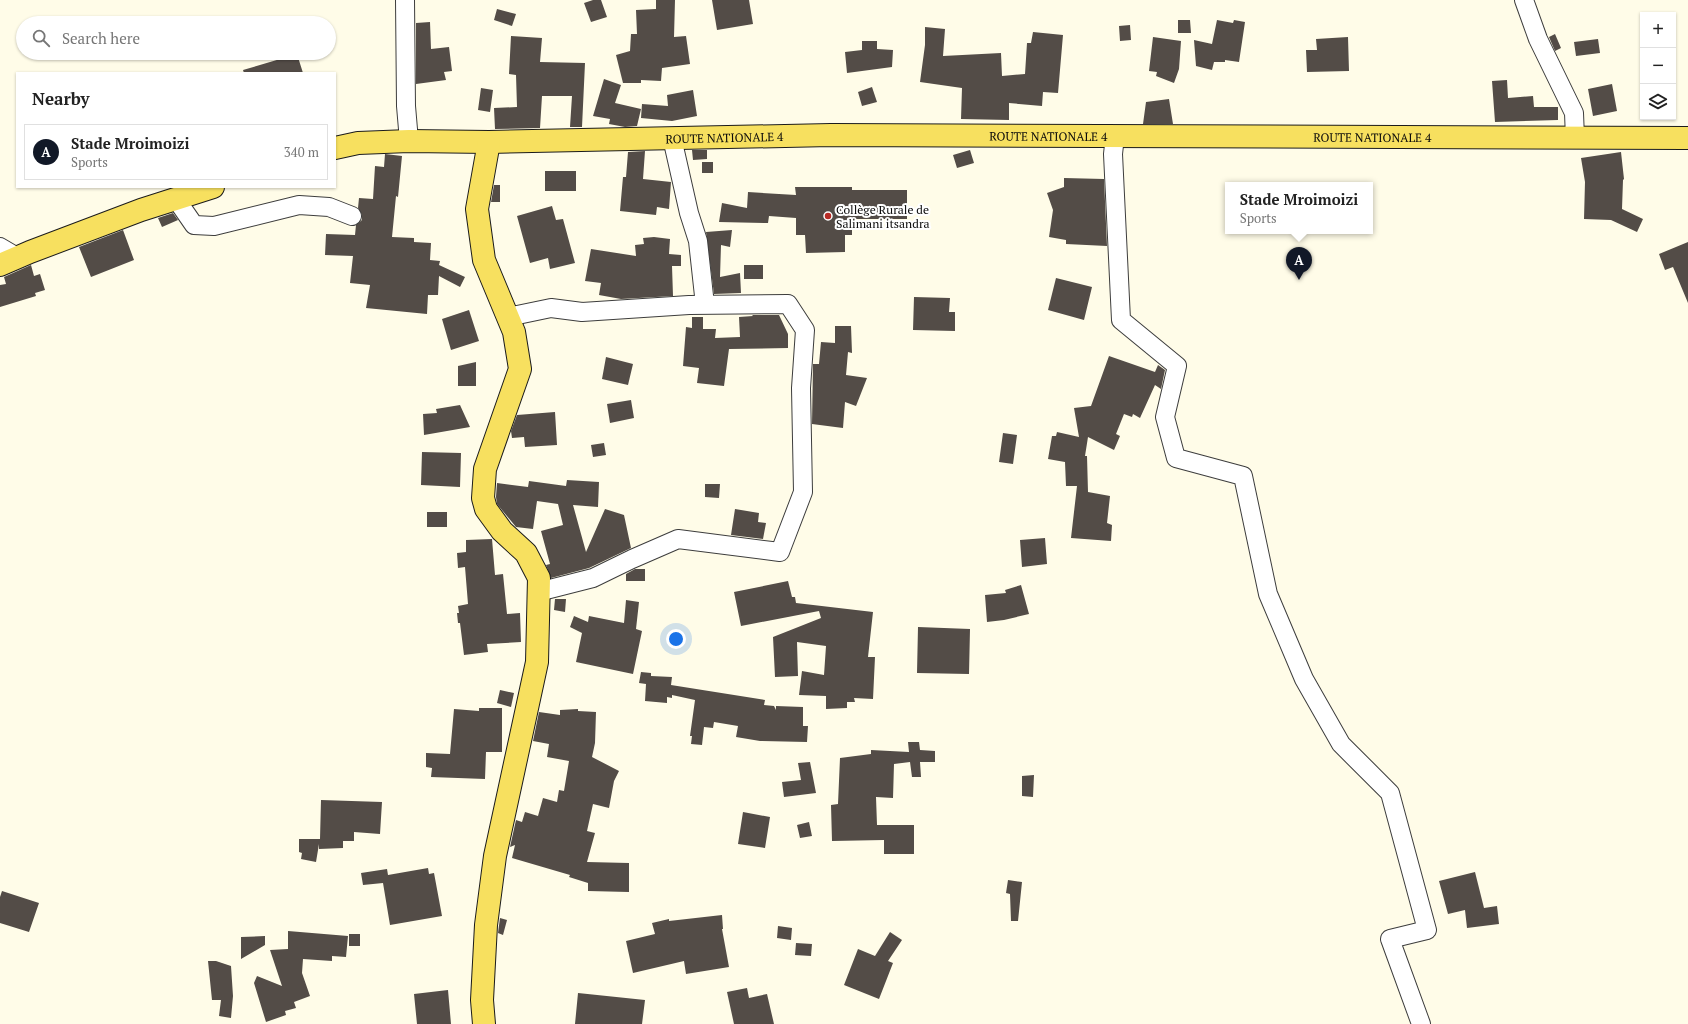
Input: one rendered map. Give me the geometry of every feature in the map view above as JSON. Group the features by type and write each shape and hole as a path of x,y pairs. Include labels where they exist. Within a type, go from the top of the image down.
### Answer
{"main road":[{"name":"ROUTE NATIONALE 4","path":"336,148 358,143 409,141 489,142 831,135 1688,138"},
{"path":"484,1024 482,1000 486,925 495,856 537,662 539,578 526,553 502,531 486,509 483,498 485,469 520,369 514,332 484,260 477,209 489,142"},
{"path":"6,256 210,188"}],"street":[{"path":"405,0 406,106 409,141"},
{"path":"1524,0 1538,38 1574,112 1575,138"},
{"path":"1115,136 1113,154 1121,320 1177,366 1165,416 1176,458 1243,476 1268,594 1304,679 1341,744 1390,793 1427,930 1390,939 1421,1024"},
{"path":"672,138 689,213 698,241 705,305"},
{"path":"176,199 194,225 214,226 299,205 329,207 352,216"},
{"path":"508,317 551,308 582,312 705,305 788,304 805,330 801,388 803,492 780,552 678,539 593,578 538,592"}],"building":[{"path":"593,0 601,0 607,17 591,22 584,3"},
{"path":"656,0 675,0 674,37 686,36 690,64 662,68 661,81 641,80 641,83 623,83 616,55 630,51 631,34 637,34 636,10 656,9"},
{"path":"712,0 749,0 753,24 717,30"},
{"path":"497,9 516,14 512,26 494,20"},
{"path":"1178,20 1190,20 1191,33 1178,33"},
{"path":"1217,20 1233,23 1234,20 1245,22 1239,62 1225,60 1225,62 1214,62 1212,70 1196,66 1194,40 1212,44"},
{"path":"430,22 431,49 449,47 452,71 444,72 446,80 416,84 416,23"},
{"path":"1130,25 1131,40 1120,41 1119,26"},
{"path":"925,27 945,29 943,56 1001,53 1002,76 1025,74 1027,43 1031,43 1033,32 1063,35 1058,93 1043,92 1042,106 1009,103 1009,120 961,119 962,88 920,82 925,45"},
{"path":"1555,34 1561,48 1555,51 1549,37"},
{"path":"511,36 542,38 540,62 585,63 582,127 570,127 572,96 542,96 540,128 495,129 494,108 517,107 516,75 509,74"},
{"path":"1153,37 1181,41 1179,69 1174,83 1156,76 1157,72 1149,71"},
{"path":"1348,37 1349,71 1307,72 1306,50 1317,50 1316,39"},
{"path":"1598,39 1600,53 1576,56 1574,42"},
{"path":"862,41 877,41 877,49 893,50 892,67 847,73 845,52 862,50"},
{"path":"277,60 299,60 303,72 244,72 243,70"},
{"path":"604,79 621,85 615,103 641,109 637,126 625,127 609,124 610,119 593,116"},
{"path":"1507,80 1508,98 1533,96 1534,107 1558,107 1558,120 1495,122 1492,81"},
{"path":"1612,84 1617,111 1593,116 1588,89"},
{"path":"872,87 877,102 862,106 858,92"},
{"path":"481,88 493,90 490,112 478,110"},
{"path":"693,90 697,116 672,121 641,118 642,104 668,106 667,95"},
{"path":"1169,99 1173,124 1143,124 1146,102"},
{"path":"692,150 707,150 707,159 693,160"},
{"path":"970,150 974,163 957,168 953,155"},
{"path":"645,151 643,179 671,182 669,209 657,207 656,215 620,211 623,177 626,177 628,152"},
{"path":"1621,152 1624,179 1622,209 1643,219 1637,232 1611,220 1584,219 1585,182 1581,158"},
{"path":"385,154 402,156 392,237 414,238 414,242 431,243 430,260 440,261 439,265 465,277 460,287 439,276 438,295 428,295 427,314 366,308 370,285 350,283 353,256 325,255 326,234 355,235 356,225 362,220 362,215 358,208 359,198 373,199 375,166 384,167"},
{"path":"702,162 713,162 713,173 702,173"},
{"path":"545,171 576,171 576,191 545,191"},
{"path":"1064,178 1104,179 1107,246 1066,244 1066,240 1049,237 1053,210 1047,193 1064,187"},
{"path":"494,185 500,185 500,202 491,202"},
{"path":"795,187 852,187 852,190 907,190 907,219 852,219 852,235 845,235 845,252 806,253 805,235 796,235 796,218 769,216 768,223 719,222 722,203 747,208 748,192 796,195"},
{"path":"552,206 556,220 563,219 575,263 550,269 548,258 530,263 517,216"},
{"path":"173,213 178,220 162,227 158,218"},
{"path":"123,230 134,260 91,277 79,247"},
{"path":"732,230 730,247 721,245 720,277 740,273 741,293 714,294 706,232"},
{"path":"654,237 670,239 669,254 681,255 681,266 672,266 673,296 621,299 599,295 601,283 585,281 591,249 636,256 635,245 644,244 643,238"},
{"path":"1688,242 1688,303 1673,267 1665,270 1659,254"},
{"path":"31,265 34,276 40,274 45,290 35,293 36,296 0,307 0,285 6,284 4,277"},
{"path":"744,265 763,265 763,279 744,279"},
{"path":"1056,278 1092,287 1084,320 1048,310"},
{"path":"914,297 950,298 949,312 955,312 955,331 913,330"},
{"path":"469,310 479,341 451,350 442,319"},
{"path":"752,315 779,315 788,334 788,348 729,349 724,386 697,383 699,368 683,366 686,327 692,328 692,317 703,317 703,329 716,329 715,338 740,337 739,317 753,316"},
{"path":"835,326 851,326 852,353 848,352 846,375 867,378 856,406 845,402 843,428 812,424 813,364 819,364 821,342 835,343"},
{"path":"1109,356 1155,372 1158,365 1165,370 1161,389 1155,385 1140,418 1133,414 1132,417 1124,414 1116,434 1120,436 1114,450 1088,437 1085,456 1087,456 1088,492 1110,496 1107,523 1112,525 1111,541 1071,538 1077,486 1066,486 1065,462 1048,459 1052,436 1056,436 1057,432 1079,437 1074,408 1091,406"},
{"path":"606,357 633,364 628,385 602,379"},
{"path":"476,362 476,386 458,386 458,366"},
{"path":"631,400 634,418 610,423 607,404"},
{"path":"460,405 470,427 424,435 423,414 437,413 436,409"},
{"path":"555,412 557,445 525,447 524,437 512,438 511,431 517,415"},
{"path":"1003,433 1017,435 1013,464 999,462"},
{"path":"604,443 606,455 593,457 591,445"},
{"path":"422,452 461,453 460,487 421,485"},
{"path":"567,480 599,482 598,507 573,505 586,552 605,509 624,515 631,548 589,568 551,578 546,565 550,564 541,531 563,525 558,504 537,501 533,529 516,527 497,504 497,483 528,487 529,481 566,486"},
{"path":"705,484 720,484 719,498 705,497"},
{"path":"735,509 759,513 758,522 766,523 763,539 731,535"},
{"path":"427,512 447,512 447,527 427,527"},
{"path":"1045,538 1047,564 1022,567 1020,540"},
{"path":"492,539 495,575 503,574 507,614 520,613 521,642 487,644 488,652 464,655 460,623 458,623 457,613 459,613 458,606 468,604 465,567 458,568 457,553 466,552 466,540"},
{"path":"635,569 645,569 645,581 626,581 626,574"},
{"path":"788,581 792,597 795,597 796,603 873,612 868,657 875,657 873,699 854,698 855,702 847,702 847,708 826,709 826,696 799,695 802,671 824,675 826,646 797,642 798,676 775,677 773,637 821,618 819,611 741,626 734,592"},
{"path":"1021,585 1029,614 1004,620 987,622 985,595 1006,593 1005,590"},
{"path":"555,599 566,599 565,612 554,610"},
{"path":"626,600 639,602 636,629 642,631 633,674 576,662 582,633 570,627 574,616 588,622 589,616 624,623"},
{"path":"918,627 970,629 969,674 917,673"},
{"path":"641,672 651,673 651,676 672,677 671,685 765,700 764,705 774,706 776,710 776,706 803,707 803,726 808,726 807,742 760,741 736,737 738,726 714,722 713,728 704,727 702,745 691,744 692,736 690,736 695,700 672,695 672,698 667,697 667,703 645,701 646,684 639,683"},
{"path":"500,690 514,693 511,707 497,703"},
{"path":"479,708 502,708 502,752 486,752 485,779 431,777 432,768 426,767 426,753 450,754 454,709 479,711"},
{"path":"578,709 578,711 596,712 595,743 592,757 619,771 614,781 609,808 593,804 587,831 595,833 587,862 629,863 629,892 588,891 588,883 569,877 570,875 512,858 515,845 510,847 516,820 522,822 525,812 538,816 543,798 557,802 559,790 564,791 569,761 547,757 549,744 533,741 539,712 560,715 560,710"},
{"path":"908,742 919,742 920,750 935,751 935,762 920,762 921,777 912,777 910,762 894,764 893,798 876,797 877,825 914,825 914,854 884,854 884,840 832,841 831,805 838,804 840,758 871,754 871,750 909,752"},
{"path":"810,762 816,793 784,797 782,782 801,780 798,763"},
{"path":"1034,775 1033,797 1022,796 1022,776"},
{"path":"321,800 382,802 380,834 354,832 354,841 343,841 343,848 319,849 319,844 316,862 301,859 302,853 299,852 299,839 320,839"},
{"path":"743,812 770,817 765,848 738,844"},
{"path":"809,822 812,836 800,838 797,825"},
{"path":"428,868 429,874 434,873 442,916 390,925 383,883 363,885 361,873 387,869 388,875"},
{"path":"1475,872 1484,908 1497,906 1499,924 1467,928 1465,910 1448,914 1439,881"},
{"path":"1008,880 1022,882 1018,921 1011,921 1010,894 1006,893"},
{"path":"2,891 39,903 29,932 0,923 0,897"},
{"path":"722,915 722,929 729,967 686,974 684,961 633,973 626,941 655,934 652,923 669,919 669,921"},
{"path":"500,918 507,920 503,935 498,933"},
{"path":"778,926 792,928 791,940 777,938"},
{"path":"288,931 348,936 346,957 332,956 332,961 303,959 302,973 310,996 294,1002 296,1008 285,1011 286,1015 266,1022 254,983 257,976 282,986 270,950 288,949"},
{"path":"890,932 902,940 888,961 893,963 879,999 844,985 858,949 875,956"},
{"path":"349,934 360,934 360,946 349,946"},
{"path":"265,936 265,945 241,959 241,937"},
{"path":"796,943 812,944 811,956 795,955"},
{"path":"208,961 216,961 231,966 233,996 231,1018 219,1016 221,1000 212,1000"},
{"path":"747,988 749,998 767,994 774,1024 734,1024 727,992"},
{"path":"448,990 451,1024 417,1024 414,994"},
{"path":"578,993 645,1000 642,1024 575,1024"}],"place":[{"name":"Collège Rurale de Salimani itsandra","path":"828,216"},
{"name":"Stade Mroimoizi","path":"1299,280"}]}
